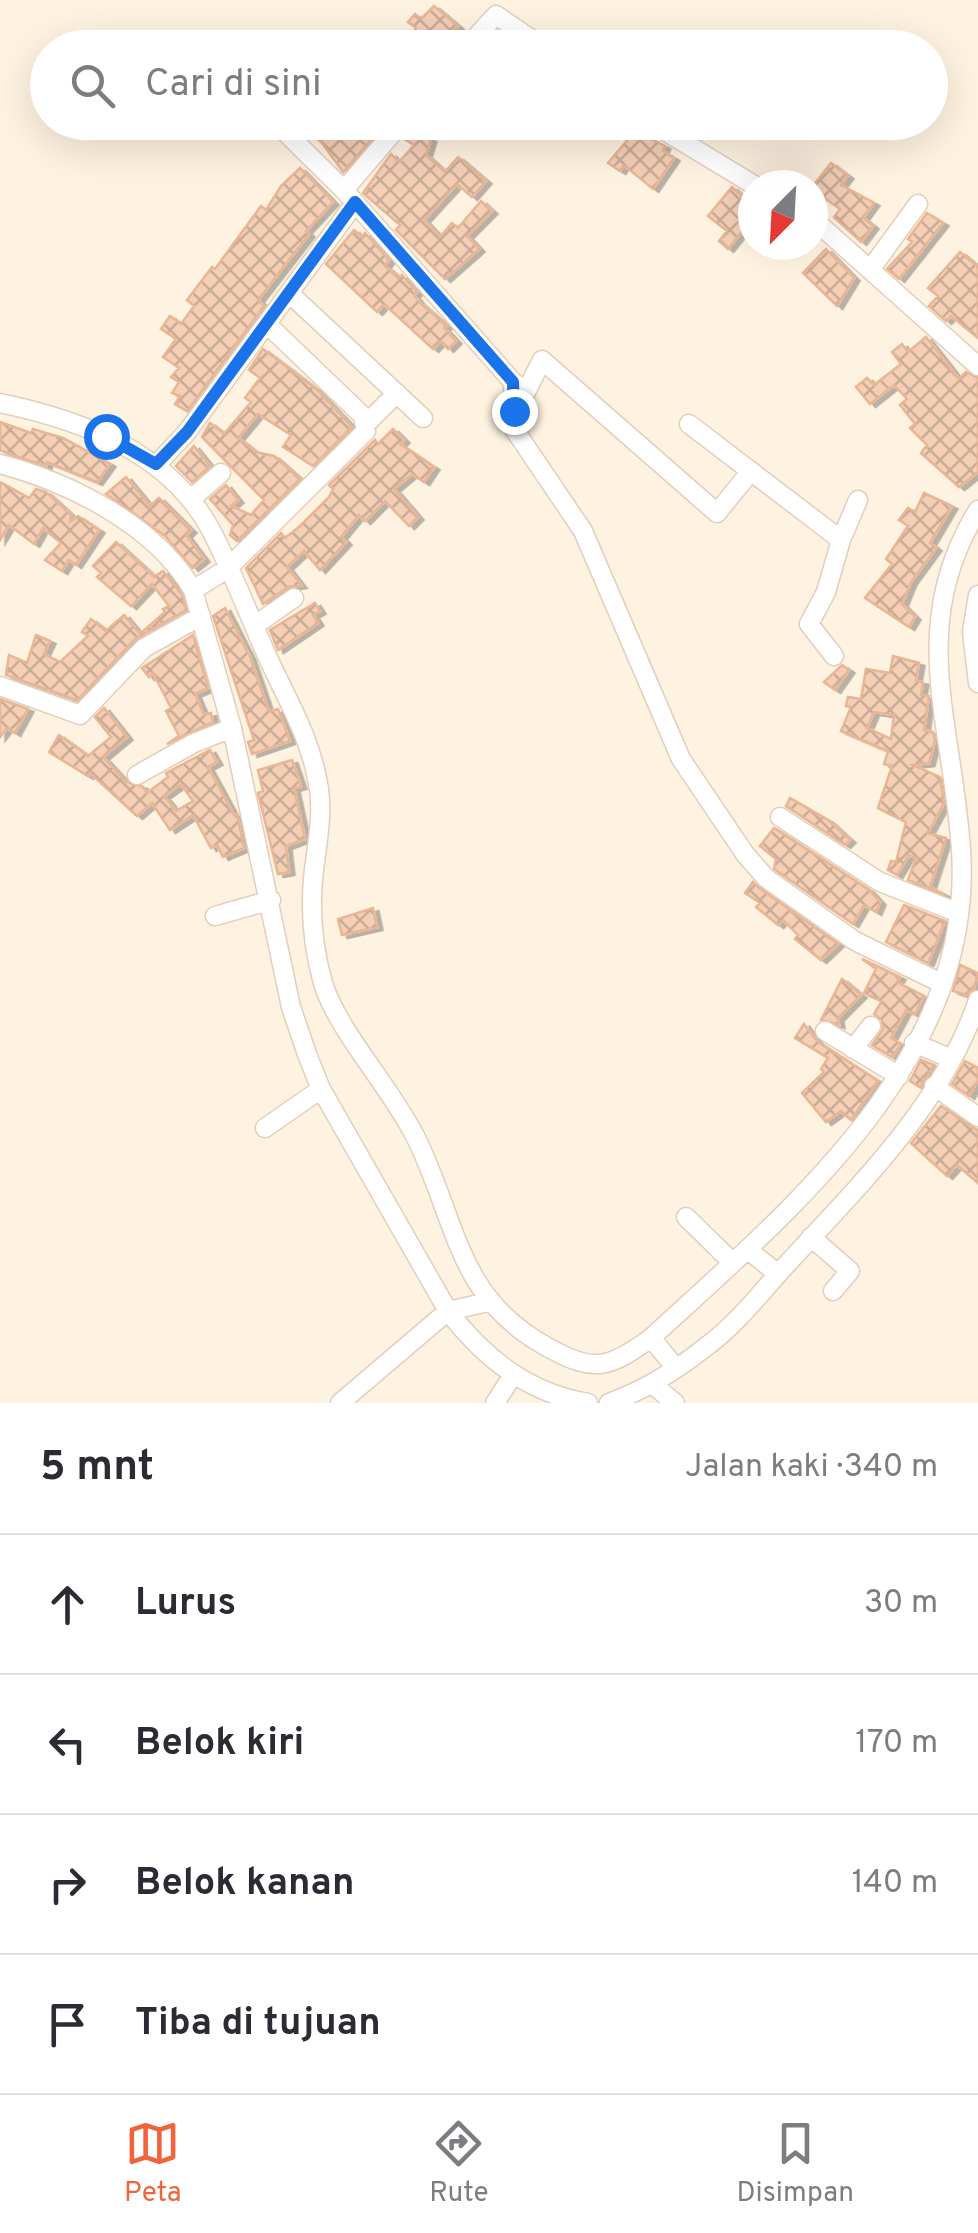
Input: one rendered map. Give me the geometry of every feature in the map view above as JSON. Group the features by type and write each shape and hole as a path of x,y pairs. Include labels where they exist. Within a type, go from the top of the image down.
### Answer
{"street":[{"path":"482,30 496,15 518,30"},
{"path":"293,140 350,196 526,392 542,360 718,513 750,471"},
{"path":"156,464 187,432 268,325 389,140"},
{"path":"680,140 738,175"},
{"path":"872,267 918,204"},
{"path":"828,231 978,366"},
{"path":"290,294 423,418"},
{"path":"268,325 367,423"},
{"path":"513,382 514,429 584,530 681,759 745,854 766,878 854,940 943,984"},
{"path":"211,579 362,436 367,423 396,393"},
{"path":"0,403 106,436 156,464 191,500 212,531 211,579 201,616 232,728 291,1007 321,1089 468,1307 584,1364 618,1362 710,1344 761,1261 899,1076 935,1051 978,1000"},
{"path":"689,424 840,540"},
{"path":"0,464 81,495 152,539 211,579 254,626 301,720 320,791 312,934 325,989 418,1141 469,1274 472,1343 512,1375 568,1400 588,1403"},
{"path":"191,500 220,473"},
{"path":"834,656 810,624 826,592 840,540 858,500"},
{"path":"686,1217 731,1261 761,1261 812,1237 894,1143 934,1086 943,984 958,913 961,852 952,555 978,510"},
{"path":"953,631 978,595"},
{"path":"254,626 294,598"},
{"path":"0,686 80,715 144,648 201,616"},
{"path":"953,631 978,683"},
{"path":"137,775 194,742 232,728"},
{"path":"780,818 880,882 958,913"},
{"path":"214,916 271,900"},
{"path":"854,1049 870,1026"},
{"path":"825,1030 899,1076"},
{"path":"934,1086 978,1117"},
{"path":"266,1128 321,1089"},
{"path":"812,1237 850,1271 833,1291"},
{"path":"608,1403 652,1384 663,1353 731,1261"},
{"path":"345,1401 468,1307"},
{"path":"495,1403 512,1375"},
{"path":"652,1384 675,1403"}],"building":[{"path":"434,6 458,26 454,30 415,30 408,22 415,14 421,19"},
{"path":"319,140 371,140 343,172"},
{"path":"406,140 431,140 426,155 445,172 458,157 486,181 472,197 457,184 424,220 440,237 452,223 458,228 481,201 492,211 467,236 479,249 445,279 396,230 400,225 363,193 391,154 399,162 414,145"},
{"path":"627,140 653,140 665,146 663,151 674,158 653,189 624,165 620,171 608,163"},
{"path":"831,163 848,176 841,185 874,203 863,218 873,226 861,242 834,217 840,209 828,201 826,170"},
{"path":"300,168 333,202 306,231 309,234 258,300 264,306 187,411 175,404 180,396 172,393 179,382 171,377 179,368 163,357 176,339 161,329 170,316 181,324 194,306 187,300 212,267 215,269 261,206 266,210 281,186"},
{"path":"732,187 738,192 738,237 728,249 719,241 727,231 708,216"},
{"path":"927,213 943,223 899,279 887,269 912,242 908,239"},
{"path":"354,230 362,237 365,233 389,260 385,266 399,278 402,275 417,292 414,295 420,303 447,326 444,328 456,341 448,349 441,341 433,349 384,304 377,312 326,264"},
{"path":"828,251 854,278 837,306 803,273 815,260 828,260"},
{"path":"960,252 978,267 978,338 951,316 946,321 929,306 938,296 928,288"},
{"path":"926,337 959,379 966,372 978,378 978,472 959,487 921,453 927,445 910,428 915,424 900,405 907,399 894,385 870,404 856,387 867,378 874,385 901,364 892,352 902,344 908,352"},
{"path":"263,349 316,389 352,427 313,466 283,447 291,435 258,414 238,438 256,452 274,456 300,479 237,541 230,535 233,525 210,499 226,485 238,500 231,506 251,515 264,500 202,437 210,423 224,434 251,402 245,398 260,378 249,370"},
{"path":"0,422 31,433 33,429 63,438 110,464 97,482 47,462 46,466 15,456 0,450"},
{"path":"393,429 404,440 400,444 434,467 424,482 412,474 394,489 418,517 409,526 385,501 365,521 359,515 341,537 346,542 320,570 304,551 287,567 301,585 288,587 263,604 246,568 281,533 285,538 299,527 329,497 333,489 329,485 375,440 378,444"},
{"path":"194,446 210,466 192,482 176,466"},
{"path":"126,477 150,506 159,498 191,530 186,535 204,559 193,568 165,536 106,494"},
{"path":"0,482 29,498 36,489 46,492 71,515 70,522 78,516 99,530 76,565 69,560 62,571 45,560 61,543 43,528 34,544 9,525 0,540"},
{"path":"924,493 952,506 930,543 936,548 911,582 902,604 915,617 909,627 865,598 892,564 886,559 908,526 899,520 908,508 915,512"},
{"path":"116,542 154,577 163,571 182,595 186,610 135,639 77,700 6,675 9,655 27,663 36,635 50,641 44,654 60,662 88,636 82,632 91,619 106,631 124,615 140,634 165,612 163,609 169,606 152,584 131,606 97,577 101,573 93,566"},
{"path":"315,603 320,611 313,615 318,623 278,650 270,630"},
{"path":"225,608 250,657 269,712 278,709 290,741 252,754 248,742 254,740 213,616"},
{"path":"193,635 208,688 195,694 204,715 211,713 213,722 167,744 179,736 166,711 171,708 153,673 149,677 142,668"},
{"path":"893,656 919,663 916,680 923,682 921,695 929,696 924,730 933,732 935,740 929,763 913,765 940,777 944,803 928,833 946,838 930,887 946,895 908,880 916,858 909,855 897,875 888,870 891,861 896,862 906,822 878,808 892,766 884,764 888,751 841,731 851,707 846,706 848,697 861,699 866,669 890,673","holes":["874,712 894,715 891,739 867,728"]},
{"path":"842,665 849,670 835,690 824,682"},
{"path":"0,699 28,709 15,733 7,728 0,737"},
{"path":"104,708 127,737 103,757 126,782 142,786 147,793 168,777 166,773 210,750 217,762 208,767 234,815 237,814 244,848 223,857 217,845 211,848 193,815 170,830 152,803 137,816 90,773 88,776 49,752 59,735 88,756 111,737 95,717","holes":["181,784 193,801 176,811 164,796"]},
{"path":"292,760 301,786 294,788 305,839 286,846 289,872 278,874 258,793 263,791 258,770"},
{"path":"790,798 828,820 850,840 845,845 786,806"},
{"path":"774,828 869,890 880,902 876,912 864,905 853,924 774,869 776,859 760,846"},
{"path":"753,882 838,944 821,960 795,939 798,935 783,920 778,925 756,907 760,903 745,893"},
{"path":"904,905 945,921 928,963 886,942"},
{"path":"373,908 377,927 342,935 338,919"},
{"path":"862,959 900,977 897,982 924,996 915,1014 906,1010 891,1038 901,1044 892,1057 872,1045 883,1029 882,1020 874,1014 882,1001 864,993 876,969"},
{"path":"960,965 978,973 974,988 966,995 953,991"},
{"path":"842,979 861,995 838,1018 839,1025 821,1020"},
{"path":"804,1024 818,1042 878,1081 851,1120 841,1111 826,1122 802,1093 824,1072 821,1069 828,1058 795,1038"},
{"path":"921,1060 934,1065 920,1087 910,1081"},
{"path":"965,1061 978,1068 978,1080 969,1096 952,1084"},
{"path":"941,1106 978,1131 978,1183 957,1165 947,1176 911,1143"}],"route":[{"path":"106,436 156,464 172,449 268,325 355,202 513,382 514,411"}]}
